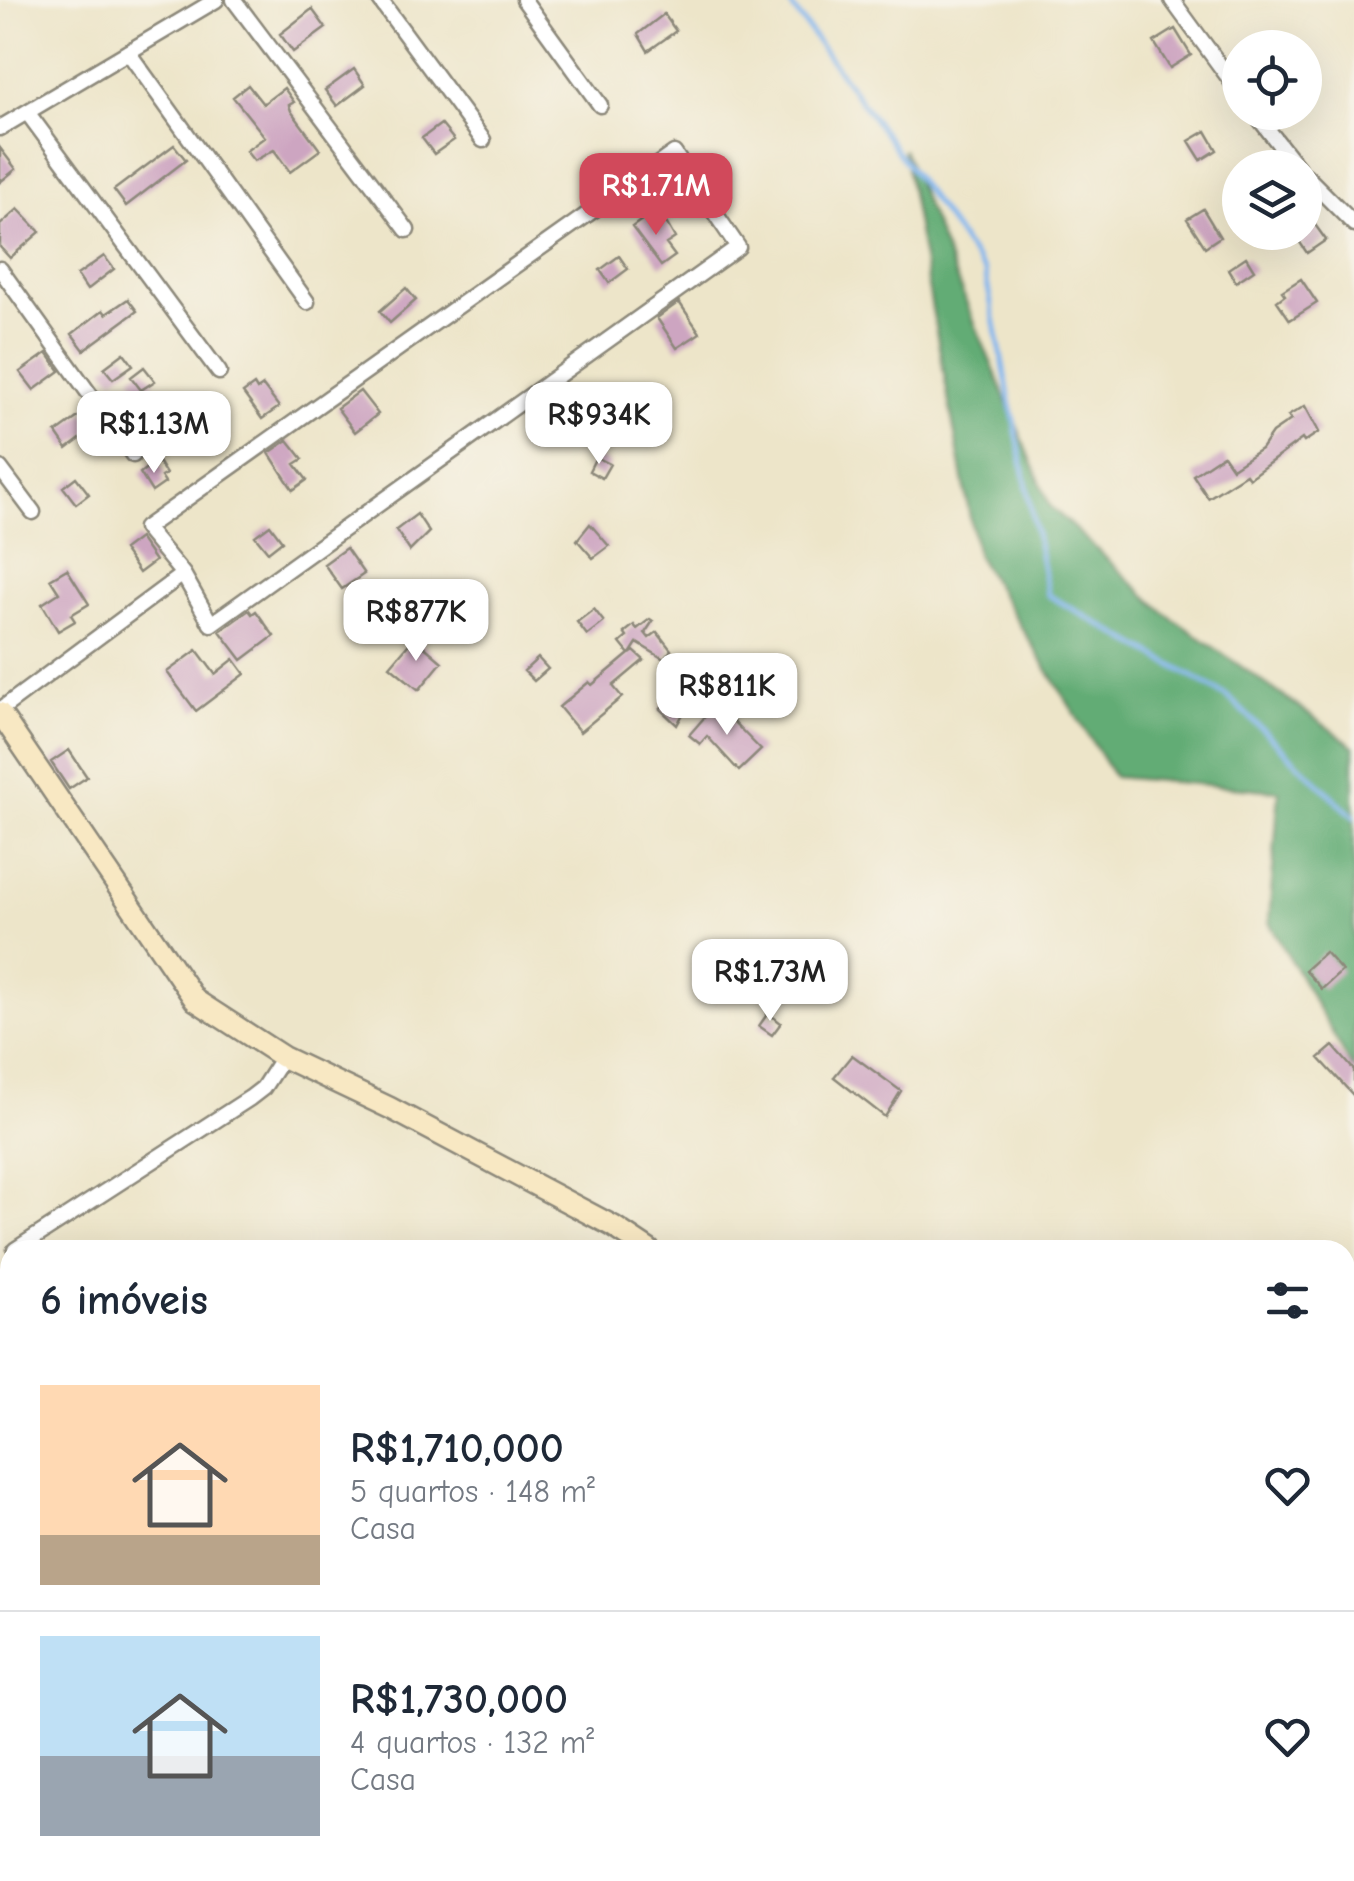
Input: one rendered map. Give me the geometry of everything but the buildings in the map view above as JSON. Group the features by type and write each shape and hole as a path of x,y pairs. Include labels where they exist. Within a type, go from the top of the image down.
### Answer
{"street":[{"path":"0,128 216,0"},
{"path":"234,0 407,230"},
{"path":"380,0 483,140"},
{"path":"524,0 600,105"},
{"path":"1172,0 1222,68"},
{"path":"128,52 307,302"},
{"path":"27,112 219,372"},
{"path":"1268,130 1284,150"},
{"path":"674,152 738,248 211,624 183,574 145,528 674,152"},
{"path":"1322,192 1354,224"},
{"path":"0,270 133,455"},
{"path":"0,468 33,512"},
{"path":"183,574 0,712 195,1000 283,1057 390,1108 634,1240"},
{"path":"31,1240 264,1088 283,1057"}],"green space":[{"path":"903,149 1050,506 1165,613 1354,746 1354,1071 1269,922 1279,791 1114,777 977,556"}],"waterway":[{"path":"787,0 985,272 1048,595 1228,697 1354,817"}]}
